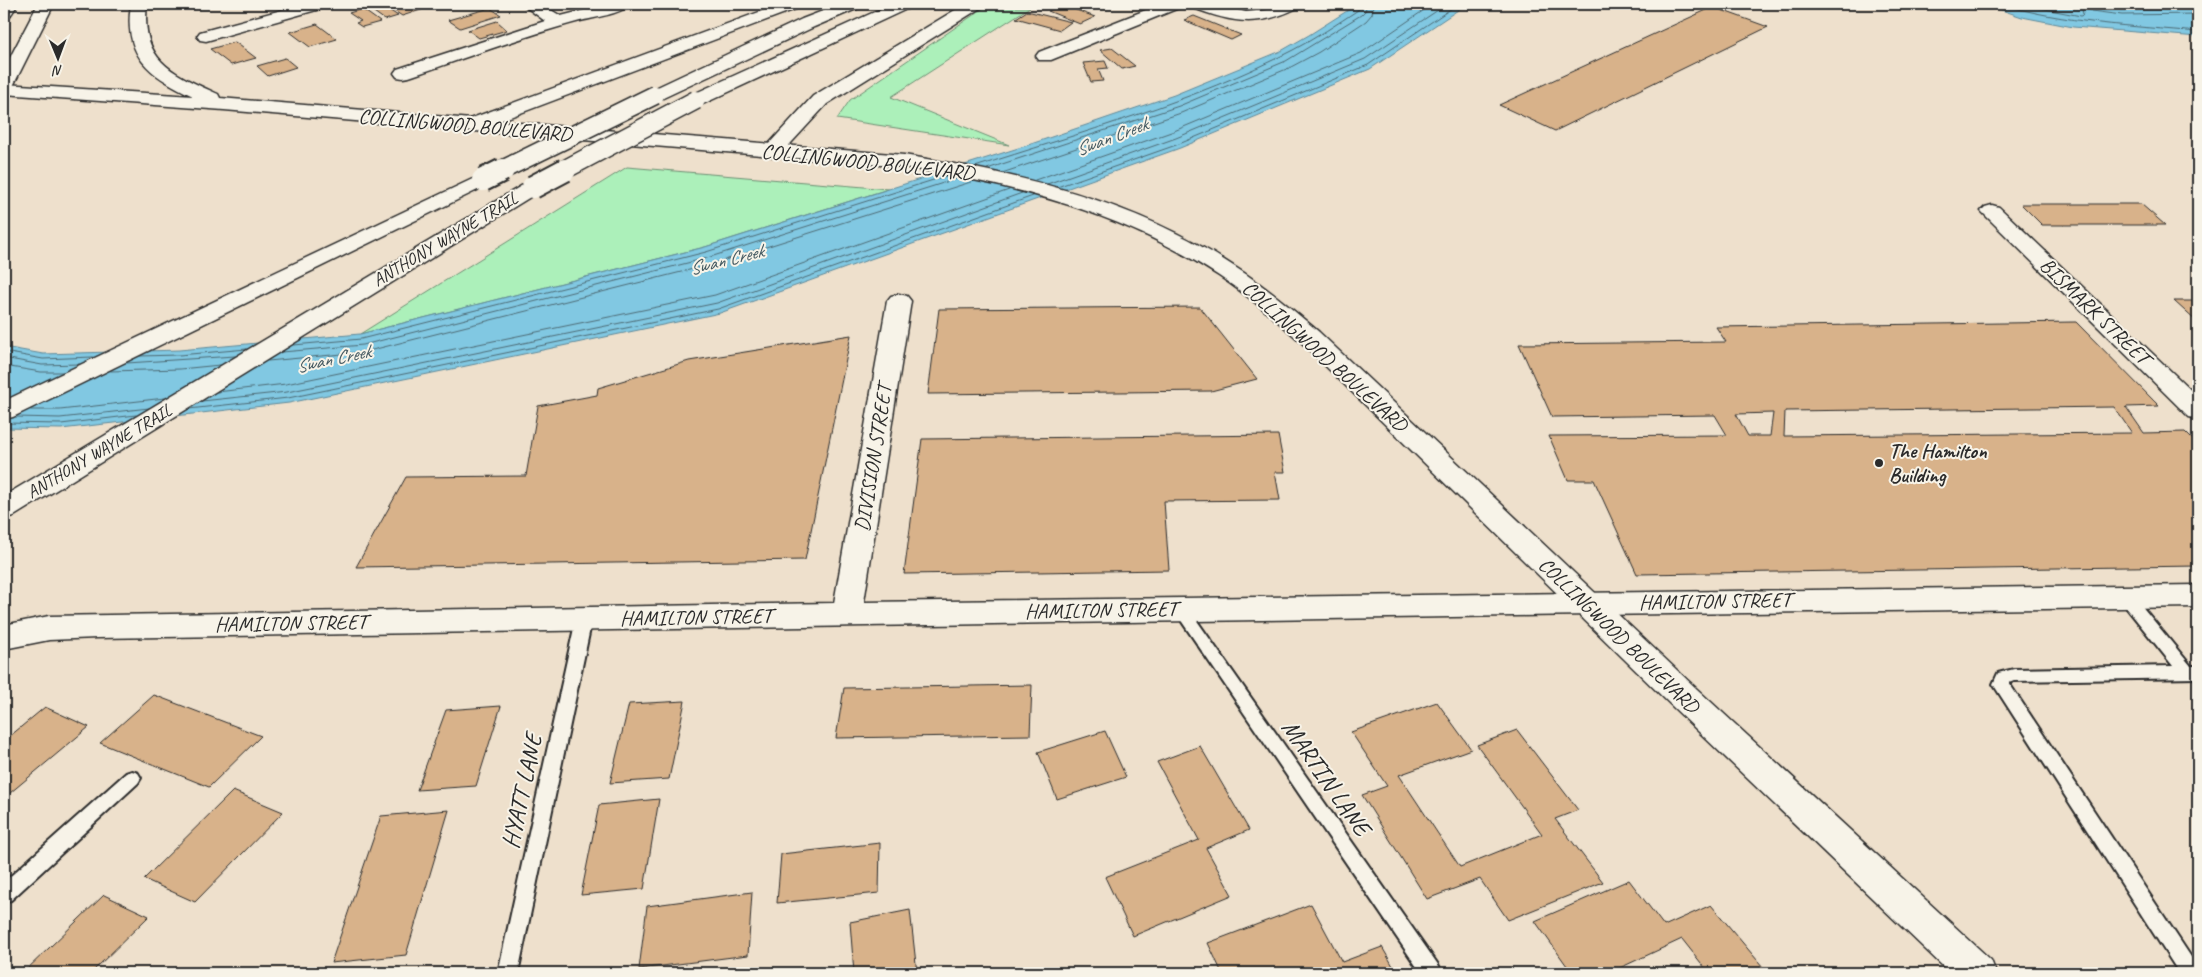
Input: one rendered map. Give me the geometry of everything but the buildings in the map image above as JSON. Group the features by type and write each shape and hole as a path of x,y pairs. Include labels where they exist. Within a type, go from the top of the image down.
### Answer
{"main road":[{"path":"4,13 10,4"},
{"path":"4,88 46,4"},
{"path":"139,4 137,30 144,52 160,70 183,85 224,104"},
{"path":"206,36 321,4"},
{"path":"530,4 558,22"},
{"path":"403,73 558,22 622,4"},
{"path":"471,125 795,4"},
{"name":"ANTHONY WAYNE TRAIL","path":"4,410 265,287 655,95 808,23 855,4"},
{"name":"ANTHONY WAYNE TRAIL","path":"4,509 533,186 696,100 905,4"},
{"path":"773,150 820,100 976,4"},
{"path":"1045,56 1174,4"},
{"path":"1197,4 1228,16 1251,18 1276,14 1293,4"},
{"name":"COLLINGWOOD BOULEVARD","path":"4,88 224,104 904,161 1016,181 1096,206 1141,224 1202,255 1239,278 1274,305 1338,364 1584,603 1977,973"},
{"name":"BISMARK STREET","path":"1992,211 2198,411"},
{"name":"DIVISION STREET","path":"847,614 899,301"},
{"name":"HAMILTON STREET","path":"4,637 49,628 97,626 1584,603 2198,596"}],"lane":[{"path":"2126,597 2193,672"},
{"name":"MARTIN LANE","path":"1181,609 1432,973"},
{"name":"HYATT LANE","path":"508,973 584,619"},
{"path":"2190,973 2001,684 2004,678 2014,675 2193,672"},
{"path":"4,894 132,778"}],"green space":[{"path":"985,7 1030,7 891,97 1009,145 837,119 850,100"},
{"path":"627,167 888,189 705,247 360,334"}],"water":[{"name":"Swan Creek","path":"1358,4 1467,4 1370,69 1180,148 720,313 289,403 61,429 4,428 4,347 43,354 179,350 360,334 705,247 1028,145 1174,95 1281,51"},
{"path":"1984,4 2074,4 2122,10 2198,9 2198,37 2073,27 2022,17"}],"place":[{"name":"The Hamilton Building","path":"1879,463"}]}
